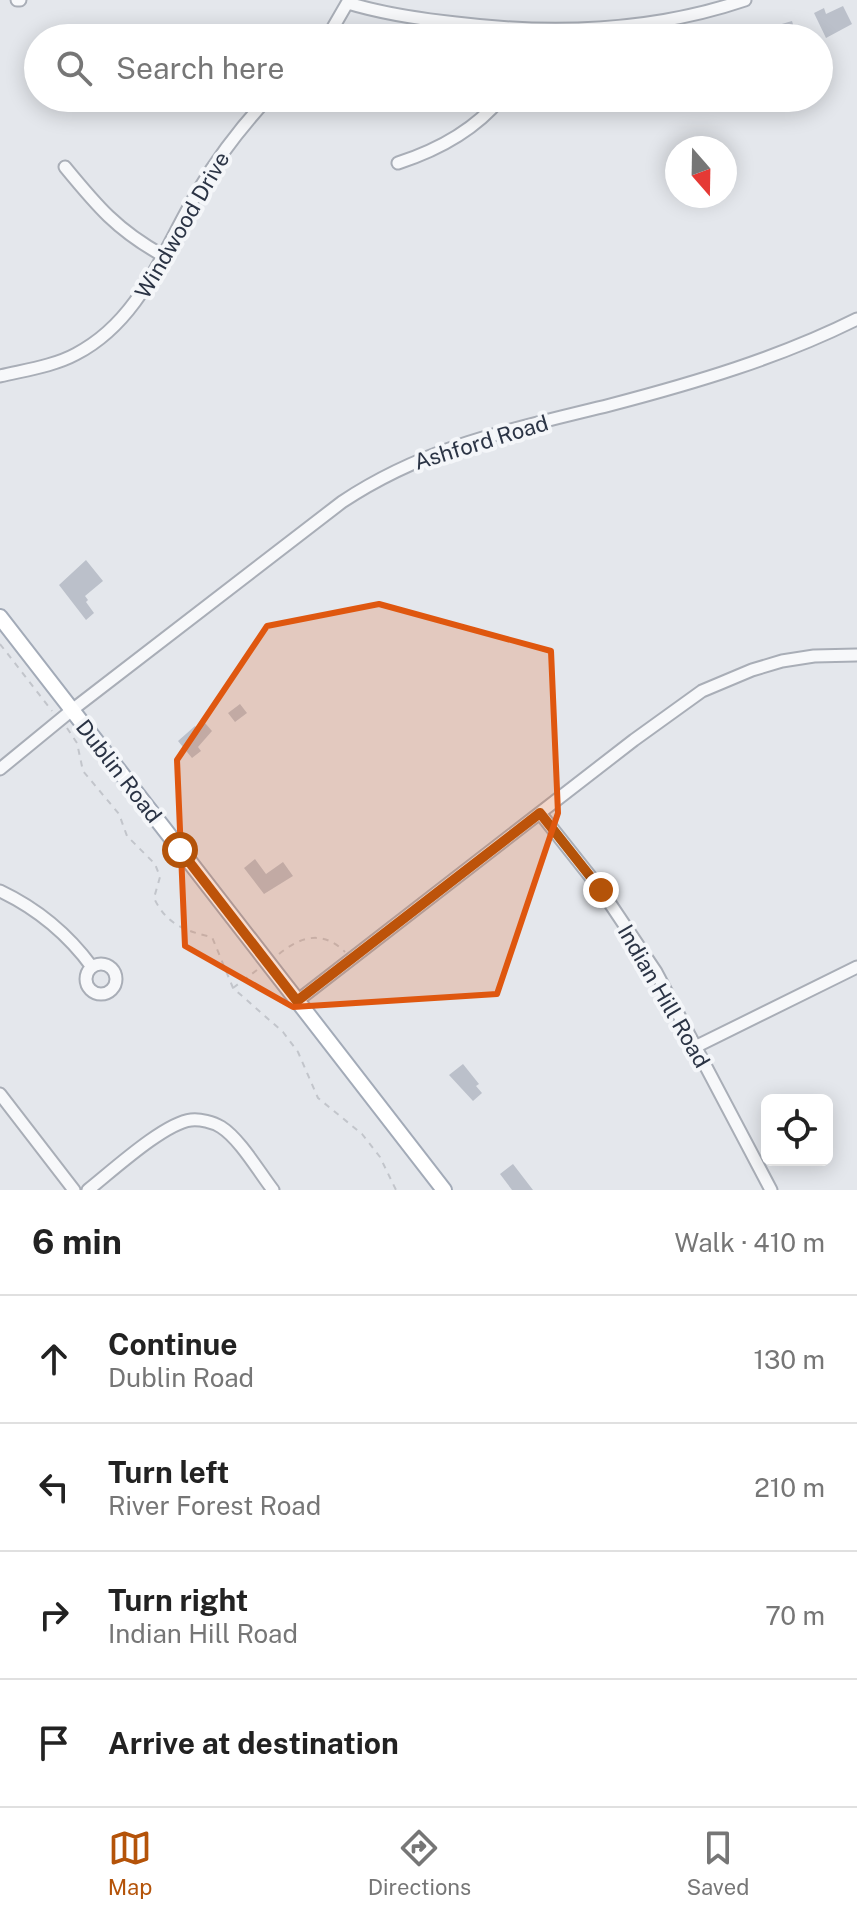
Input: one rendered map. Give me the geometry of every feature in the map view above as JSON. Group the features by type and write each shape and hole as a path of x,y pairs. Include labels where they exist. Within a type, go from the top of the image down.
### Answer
{"main road":[{"name":"Dublin Road","path":"0,617 66,714 297,1001 444,1190"}],"street":[{"path":"646,24 745,0"},
{"path":"336,24 349,2 394,16 447,24"},
{"name":"Windwood Drive","path":"0,376 74,355 95,342 133,308 218,158 256,112"},
{"path":"398,163 432,152 489,112"},
{"path":"65,167 104,215 162,255"},
{"name":"Ashford Road","path":"0,769 66,714 342,502 412,462 479,438 691,383 785,351 857,319"},
{"path":"297,1001 702,691 782,661 814,656 857,655"},
{"name":"Indian Hill Road","path":"540,813 625,924 656,972 771,1190"},
{"path":"0,891 30,906 55,925 92,967"},
{"path":"695,1047 857,967"},
{"path":"0,1094 74,1190"},
{"path":"88,1190 168,1129 189,1120 201,1120 220,1127 231,1137 273,1190"}],"path":[{"path":"0,644 66,714 83,771 119,814 127,836 155,864 160,877 154,898 160,912 183,930 212,937 233,988 283,1032 298,1052 318,1098 362,1134 380,1157 396,1190"},
{"path":"279,954 300,940 319,937 337,944 351,959"},
{"path":"233,988 257,970"}],"highlighted area":[{"path":"379,604 551,651 558,813 497,994 293,1007 185,946 177,760 267,626"}],"building":[{"path":"843,6 852,24 833,34 833,24 819,24 814,13 824,8 826,14"},
{"path":"86,560 103,581 85,596 94,613 86,620 59,585"},
{"path":"240,704 247,713 235,722 228,713"},
{"path":"205,723 212,731 198,747 201,751 192,758 178,741 195,726 198,729"},
{"path":"255,859 266,874 283,862 293,876 264,894 244,868"},
{"path":"463,1064 479,1084 476,1086 482,1093 473,1101 449,1075"},
{"path":"513,1164 533,1190 512,1190 500,1174"}],"route":[{"path":"180,850 297,1001 540,813 601,890"}]}
